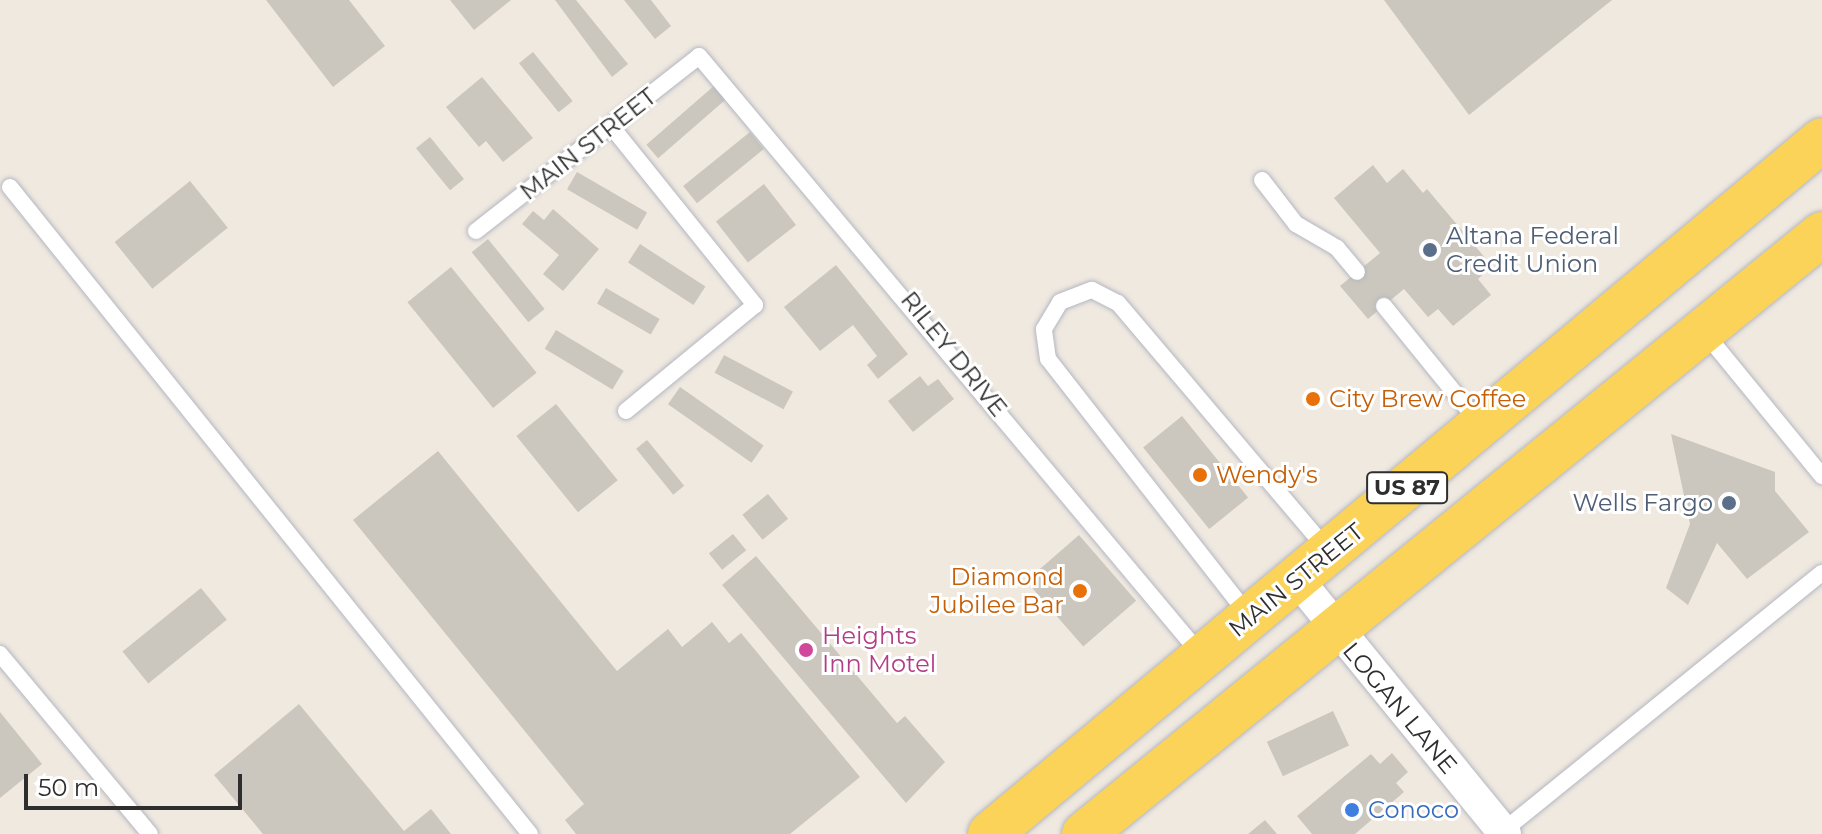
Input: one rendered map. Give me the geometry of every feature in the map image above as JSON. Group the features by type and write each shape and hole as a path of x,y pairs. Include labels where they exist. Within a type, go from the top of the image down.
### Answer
{"main road":[{"name":"MAIN STREET","path":"990,834 1822,140"},
{"name":"US 87","path":"1084,834 1337,633 1822,234"}],"street":[{"name":"LOGAN LANE","path":"1313,566 1337,633 1504,833"}],"lane":[{"name":"MAIN STREET","path":"476,231 699,56"},
{"name":"RILEY DRIVE","path":"699,56 1203,656"},
{"path":"611,126 755,305 626,411"},
{"path":"1262,180 1296,224 1337,248 1357,272"},
{"path":"10,187 530,834"},
{"path":"1250,618 1048,359 1044,329 1060,302 1092,290 1118,303 1313,566"},
{"path":"1384,306 1481,426"},
{"path":"1704,332 1822,476"},
{"path":"1504,833 1822,573"},
{"path":"0,654 150,834"}],"building":[{"path":"266,0 349,0 385,46 333,87"},
{"path":"450,0 511,0 474,30"},
{"path":"555,0 576,0 628,64 612,77"},
{"path":"624,0 651,0 671,26 655,39"},
{"path":"1384,0 1612,0 1469,115"},
{"path":"533,52 573,101 559,112 519,63"},
{"path":"482,77 533,138 503,162 486,141 479,147 446,107"},
{"path":"715,85 727,99 658,158 646,145"},
{"path":"750,132 764,149 697,203 683,186"},
{"path":"430,137 464,179 450,190 416,148"},
{"path":"1373,165 1387,183 1403,169 1423,193 1427,189 1492,266 1478,279 1491,295 1453,326 1438,309 1428,317 1404,289 1368,319 1340,286 1380,253 1334,198"},
{"path":"577,172 647,212 637,230 567,189"},
{"path":"190,181 228,228 152,289 115,242"},
{"path":"764,184 796,225 748,263 716,222"},
{"path":"553,209 599,249 563,291 543,274 559,255 522,224 533,211 544,220"},
{"path":"488,239 545,309 528,322 472,252"},
{"path":"640,244 705,286 693,305 628,262"},
{"path":"836,265 908,354 878,379 867,365 877,356 853,325 820,351 784,307"},
{"path":"451,267 537,373 493,408 407,302"},
{"path":"606,288 660,319 651,335 597,304"},
{"path":"556,330 624,371 612,390 545,349"},
{"path":"724,355 793,392 783,409 715,373"},
{"path":"920,376 928,386 938,379 954,399 913,432 888,401"},
{"path":"680,387 764,446 752,463 668,404"},
{"path":"556,404 618,480 578,512 516,436"},
{"path":"1182,416 1248,498 1209,529 1143,447"},
{"path":"1671,434 1775,472 1775,491 1809,532 1747,579 1717,543 1688,605 1666,588 1690,524"},
{"path":"647,440 684,486 673,495 636,449"},
{"path":"438,451 617,671 668,629 682,647 712,622 729,643 741,633 860,777 790,834 576,834 565,820 584,804 353,520"},
{"path":"768,494 788,519 762,540 742,515"},
{"path":"733,534 746,550 722,570 709,554"},
{"path":"1079,535 1136,601 1083,647 1026,581"},
{"name":"Heights Inn Motel","path":"756,556 897,723 905,716 945,762 906,803 722,585"},
{"path":"201,588 227,620 148,683 123,652"},
{"path":"299,704 404,831 431,809 451,834 263,834 214,775"},
{"path":"1333,711 1349,745 1283,776 1267,742"},
{"path":"0,712 42,764 0,798"},
{"path":"1392,753 1408,772 1396,783 1404,792 1355,834 1312,834 1297,816 1371,754 1380,764"},
{"path":"1265,820 1277,834 1248,834"}],"place":[{"name":"Altana Federal Credit Union","path":"1430,250"},
{"name":"City Brew Coffee","path":"1313,399"},
{"name":"Wendy's","path":"1200,475"},
{"name":"Wells Fargo","path":"1729,503"},
{"name":"Diamond Jubilee Bar","path":"1080,591"},
{"name":"Heights Inn Motel","path":"806,650"},
{"name":"Conoco","path":"1352,810"}]}
